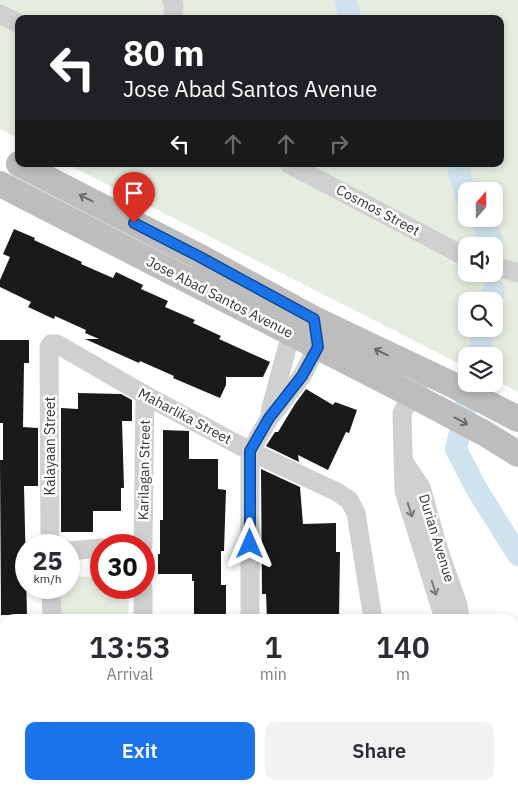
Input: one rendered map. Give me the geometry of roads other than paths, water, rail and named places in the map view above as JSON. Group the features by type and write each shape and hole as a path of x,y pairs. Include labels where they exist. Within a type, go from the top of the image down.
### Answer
{"main road":[{"name":"Jose Abad Santos Avenue","path":"0,154 15,162"},
{"name":"Jose Abad Santos Avenue","path":"25,167 200,257 314,319 508,413"},
{"name":"Jose Abad Santos Avenue","path":"0,184 412,395 484,433 518,454"}],"street":[{"path":"172,0 174,4 173,15"},
{"path":"0,14 15,22"},
{"name":"Cosmos Street","path":"295,167 458,253"},
{"path":"503,269 518,273"},
{"path":"250,614 250,451 269,418 302,376 318,347 314,319 293,335 281,366 269,418"},
{"name":"Maharlika Street","path":"49,347 51,344 57,344 145,395 250,451 337,492 349,500 356,513 372,614"},
{"name":"Kalayaan Street","path":"49,347 50,534"},
{"name":"Durian Avenue","path":"425,373 402,412 404,491 444,614"},
{"name":"Karilagan Street","path":"142,534 145,395"},
{"name":"Durian Avenue","path":"404,462 421,487 439,551 458,604 459,614"},
{"path":"51,599 52,614"},
{"path":"143,599 143,614"}],"waterway":[{"path":"345,0 350,15"},
{"path":"460,167 462,182"},
{"path":"485,228 491,237"},
{"path":"480,347 482,337"},
{"path":"469,392 456,449 476,488 518,555"}]}
